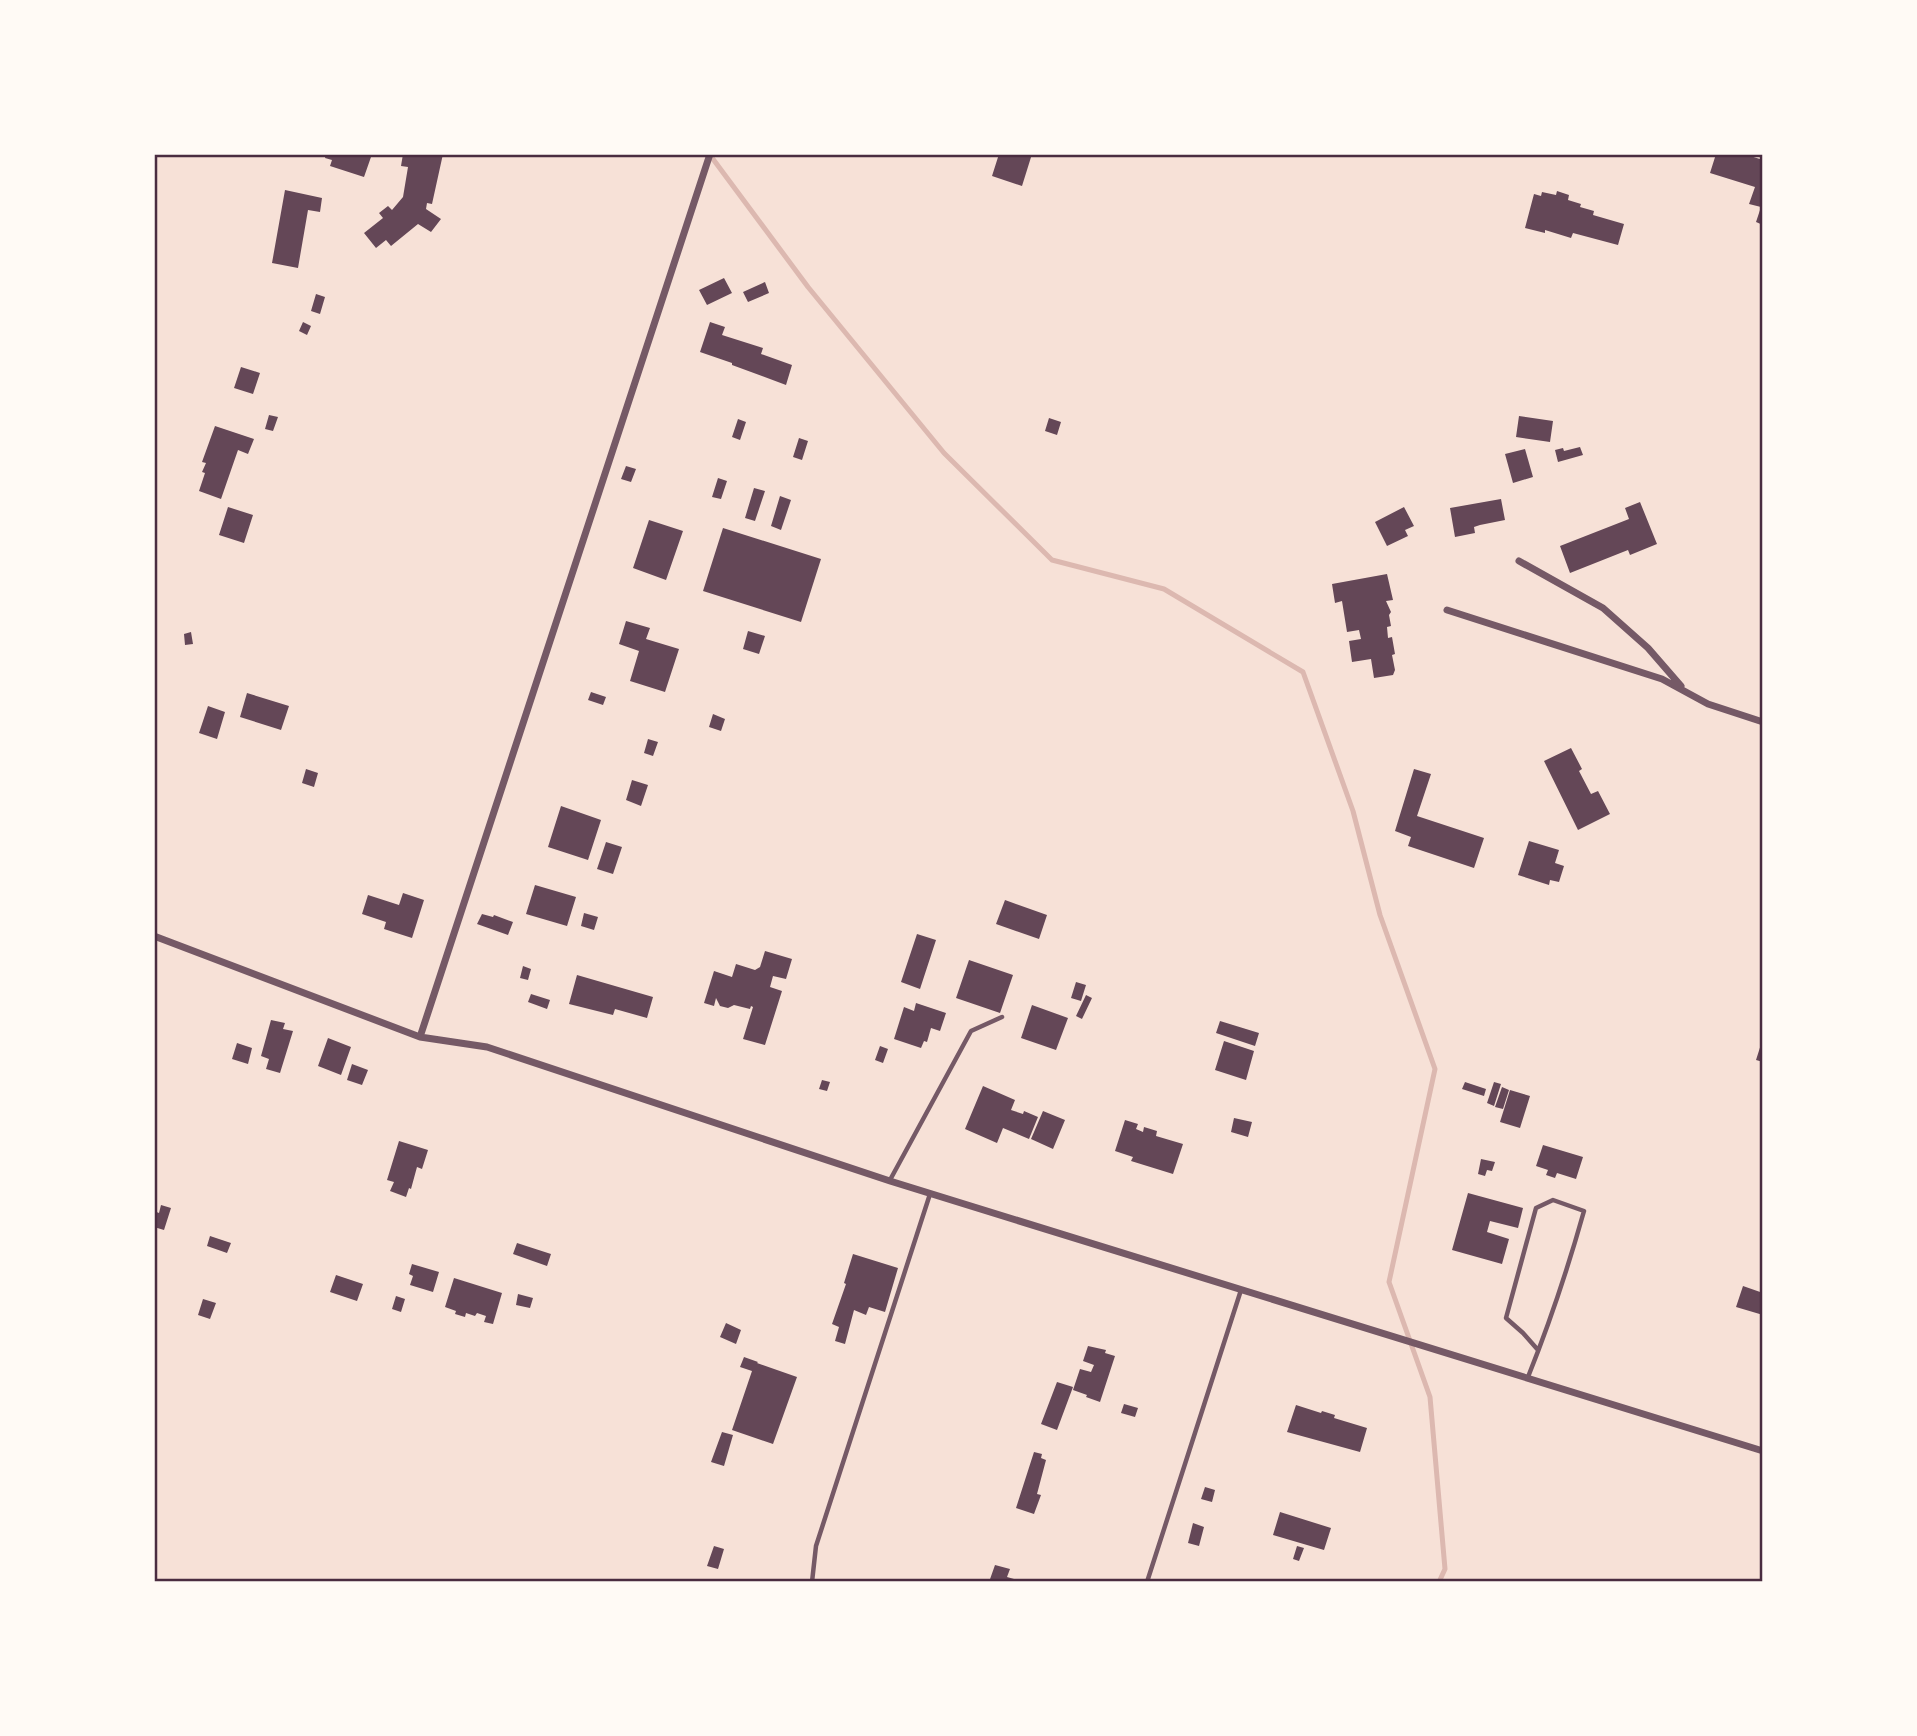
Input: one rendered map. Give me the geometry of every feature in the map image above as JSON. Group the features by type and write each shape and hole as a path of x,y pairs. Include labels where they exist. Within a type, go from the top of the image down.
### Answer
{"street":[{"path":"421,1037 710,154"},
{"path":"1519,561 1603,608 1647,648 1686,692"},
{"path":"1447,610 1662,678 1708,704 1763,722"},
{"path":"154,936 421,1037 487,1047 931,1194 1763,1451"}],"lane":[{"path":"890,1181 971,1031 1002,1017"},
{"path":"812,1582 817,1546 931,1194"},
{"path":"1528,1377 1563,1283 1584,1211 1553,1200 1536,1208 1506,1318 1538,1350"},
{"path":"1147,1582 1241,1289"}],"building":[{"path":"326,154 362,154 371,157 364,177 330,166 332,160 325,158"},
{"path":"403,154 443,154 432,204 427,203 426,209 441,219 431,232 418,224 391,246 386,240 376,248 364,233 383,218 379,213 388,206 392,210 403,197 408,167 401,166"},
{"path":"999,154 1032,154 1022,186 992,176"},
{"path":"1716,154 1744,154 1763,160 1763,225 1756,222 1761,207 1749,204 1755,187 1710,173"},
{"path":"285,190 322,198 320,212 308,210 298,268 272,263"},
{"path":"1557,191 1569,195 1568,200 1581,204 1580,207 1594,211 1593,215 1624,224 1618,245 1573,233 1571,238 1545,230 1545,233 1525,228 1534,194 1541,196 1542,192 1556,195"},
{"path":"724,278 732,293 707,305 699,290"},
{"path":"765,282 769,293 748,302 743,292"},
{"path":"316,294 325,297 320,314 311,311"},
{"path":"303,322 311,326 307,335 299,331"},
{"path":"710,322 725,327 722,335 763,348 761,354 792,365 786,385 700,352"},
{"path":"241,367 260,373 253,394 234,388"},
{"path":"269,415 278,417 273,431 265,429"},
{"path":"1519,416 1553,421 1550,442 1516,437"},
{"path":"1049,418 1061,422 1057,435 1045,431"},
{"path":"738,419 746,422 740,440 732,437"},
{"path":"215,426 254,439 248,454 238,450 221,499 199,491 205,473 202,472 206,463 202,462"},
{"path":"799,438 808,441 802,460 793,457"},
{"path":"1580,447 1583,455 1558,462 1555,450"},
{"path":"1525,449 1533,477 1513,483 1505,454"},
{"path":"626,466 636,469 631,482 621,479"},
{"path":"718,478 727,481 721,499 712,497"},
{"path":"754,488 765,491 755,521 745,518"},
{"path":"780,496 791,500 781,530 771,526"},
{"path":"1501,499 1505,520 1474,527 1475,533 1455,537 1450,508"},
{"path":"1640,502 1657,544 1630,555 1628,550 1570,573 1560,546 1629,519 1625,508"},
{"path":"228,507 253,515 244,543 219,535"},
{"path":"1404,507 1414,526 1405,530 1408,536 1387,546 1375,522"},
{"path":"649,520 683,531 666,580 633,568"},
{"path":"723,528 821,559 801,622 703,591"},
{"path":"1387,574 1393,600 1386,601 1391,612 1391,626 1387,627 1388,638 1392,637 1395,670 1393,675 1374,678 1371,659 1352,662 1349,641 1361,639 1359,630 1347,632 1342,601 1335,603 1332,584"},
{"path":"626,621 650,628 646,639 679,649 665,692 630,681 639,651 619,644"},
{"path":"748,631 765,636 759,654 743,649"},
{"path":"191,632 193,644 185,645 184,634"},
{"path":"591,692 606,697 603,705 588,700"},
{"path":"247,693 289,706 281,730 240,717"},
{"path":"208,706 225,712 217,739 199,733"},
{"path":"713,714 725,719 721,731 709,727"},
{"path":"648,739 658,742 653,756 644,753"},
{"path":"1571,748 1591,794 1598,791 1610,814 1578,830 1544,761"},
{"path":"306,769 318,773 314,787 302,783"},
{"path":"1414,769 1431,774 1417,816 1484,838 1474,868 1408,846 1411,837 1395,831"},
{"path":"632,780 648,785 641,806 626,800"},
{"path":"561,806 601,820 588,860 548,847"},
{"path":"1529,841 1559,850 1555,863 1564,866 1559,882 1550,880 1549,885 1518,875"},
{"path":"606,842 622,847 613,874 597,869"},
{"path":"535,885 576,897 567,926 526,914"},
{"path":"403,893 424,900 412,938 384,929 386,922 362,914 368,895 399,905"},
{"path":"1005,900 1047,915 1039,939 996,924"},
{"path":"584,913 598,917 594,930 581,926"},
{"path":"482,914 513,922 508,935 477,924"},
{"path":"917,934 936,940 920,989 901,982"},
{"path":"765,951 792,959 786,979 773,976 770,987 782,991 765,1045 743,1039 753,1007 750,1009 734,1005 728,1008 720,1006 716,998 714,1006 704,1003 714,971 732,977 736,964 755,970 760,967"},
{"path":"969,960 1013,975 1000,1013 956,998"},
{"path":"523,966 531,969 528,980 520,978"},
{"path":"577,975 653,997 647,1018 615,1009 613,1015 569,1004"},
{"path":"1076,982 1086,985 1081,1001 1071,998"},
{"path":"531,994 550,1000 547,1009 528,1002"},
{"path":"1086,995 1092,998 1082,1019 1076,1016"},
{"path":"916,1003 946,1013 940,1031 931,1028 927,1042 924,1041 921,1048 894,1039 904,1007 914,1011"},
{"path":"1032,1005 1068,1018 1056,1050 1021,1038"},
{"path":"271,1020 285,1023 283,1029 293,1031 280,1073 266,1069 269,1059 261,1056"},
{"path":"1220,1021 1259,1033 1255,1046 1216,1033"},
{"path":"328,1038 351,1047 341,1075 318,1066"},
{"path":"1763,1038 1763,1062 1756,1060"},
{"path":"1224,1041 1254,1051 1246,1080 1215,1070"},
{"path":"237,1043 252,1048 248,1064 232,1059"},
{"path":"880,1046 888,1049 883,1063 875,1060"},
{"path":"352,1064 368,1070 362,1085 347,1080"},
{"path":"822,1080 830,1082 827,1091 819,1089"},
{"path":"1465,1082 1486,1089 1484,1096 1462,1089"},
{"path":"1494,1082 1501,1084 1494,1106 1487,1103"},
{"path":"983,1086 1015,1100 1011,1110 1023,1114 1024,1111 1038,1117 1029,1139 1003,1128 997,1143 965,1129"},
{"path":"1502,1087 1509,1090 1503,1109 1495,1107"},
{"path":"1510,1090 1530,1096 1520,1128 1500,1122"},
{"path":"1043,1111 1065,1120 1053,1149 1031,1139"},
{"path":"1234,1118 1252,1122 1248,1137 1231,1132"},
{"path":"1125,1120 1138,1124 1136,1129 1143,1132 1144,1127 1157,1131 1156,1136 1183,1144 1173,1174 1131,1161 1133,1157 1115,1151"},
{"path":"399,1141 428,1150 422,1169 417,1167 406,1197 390,1191 394,1182 387,1180"},
{"path":"1543,1145 1583,1157 1576,1179 1557,1173 1555,1178 1546,1175 1548,1170 1536,1166"},
{"path":"1481,1159 1495,1162 1492,1171 1487,1170 1485,1176 1478,1174"},
{"path":"1468,1193 1523,1208 1518,1228 1490,1221 1487,1232 1509,1239 1502,1264 1452,1250"},
{"path":"161,1205 171,1208 164,1230 154,1227 154,1211 159,1213"},
{"path":"210,1236 231,1243 227,1253 207,1246"},
{"path":"517,1243 551,1254 547,1266 513,1254"},
{"path":"853,1254 898,1268 885,1312 869,1307 866,1315 854,1310 845,1344 835,1341 839,1327 832,1324"},
{"path":"412,1264 439,1272 433,1292 410,1285 413,1276 409,1274"},
{"path":"336,1275 363,1284 357,1301 330,1292"},
{"path":"454,1278 502,1293 493,1324 484,1322 486,1316 466,1313 465,1317 445,1307"},
{"path":"1743,1286 1763,1293 1763,1315 1736,1307"},
{"path":"518,1294 533,1298 530,1308 516,1305"},
{"path":"396,1296 405,1299 401,1312 392,1309"},
{"path":"203,1299 216,1303 210,1319 198,1315"},
{"path":"726,1323 741,1330 736,1344 720,1337"},
{"path":"1088,1346 1106,1350 1105,1353 1115,1356 1100,1402 1073,1390 1080,1369 1091,1372 1094,1365 1083,1361"},
{"path":"744,1357 797,1377 773,1444 732,1430 752,1371 740,1367"},
{"path":"1057,1382 1073,1387 1057,1430 1041,1424"},
{"path":"1124,1404 1138,1408 1135,1417 1121,1413"},
{"path":"1296,1405 1335,1415 1334,1418 1367,1428 1360,1452 1287,1432"},
{"path":"722,1432 733,1435 724,1466 711,1462"},
{"path":"1034,1452 1042,1454 1041,1458 1046,1460 1037,1494 1041,1495 1034,1514 1016,1508"},
{"path":"1205,1487 1215,1490 1212,1502 1201,1499"},
{"path":"1280,1512 1331,1528 1324,1550 1273,1535"},
{"path":"1193,1523 1204,1527 1199,1546 1188,1543"},
{"path":"714,1546 724,1549 718,1569 707,1566"},
{"path":"1297,1546 1304,1548 1299,1561 1293,1559"},
{"path":"995,1565 1010,1569 1007,1577 1014,1579 1013,1582 989,1582"}],"waterway":[{"path":"710,155 808,287 944,453 1052,560 1164,589 1303,672 1353,811 1380,915 1435,1069 1389,1282 1430,1397 1445,1569 1439,1582"}]}
